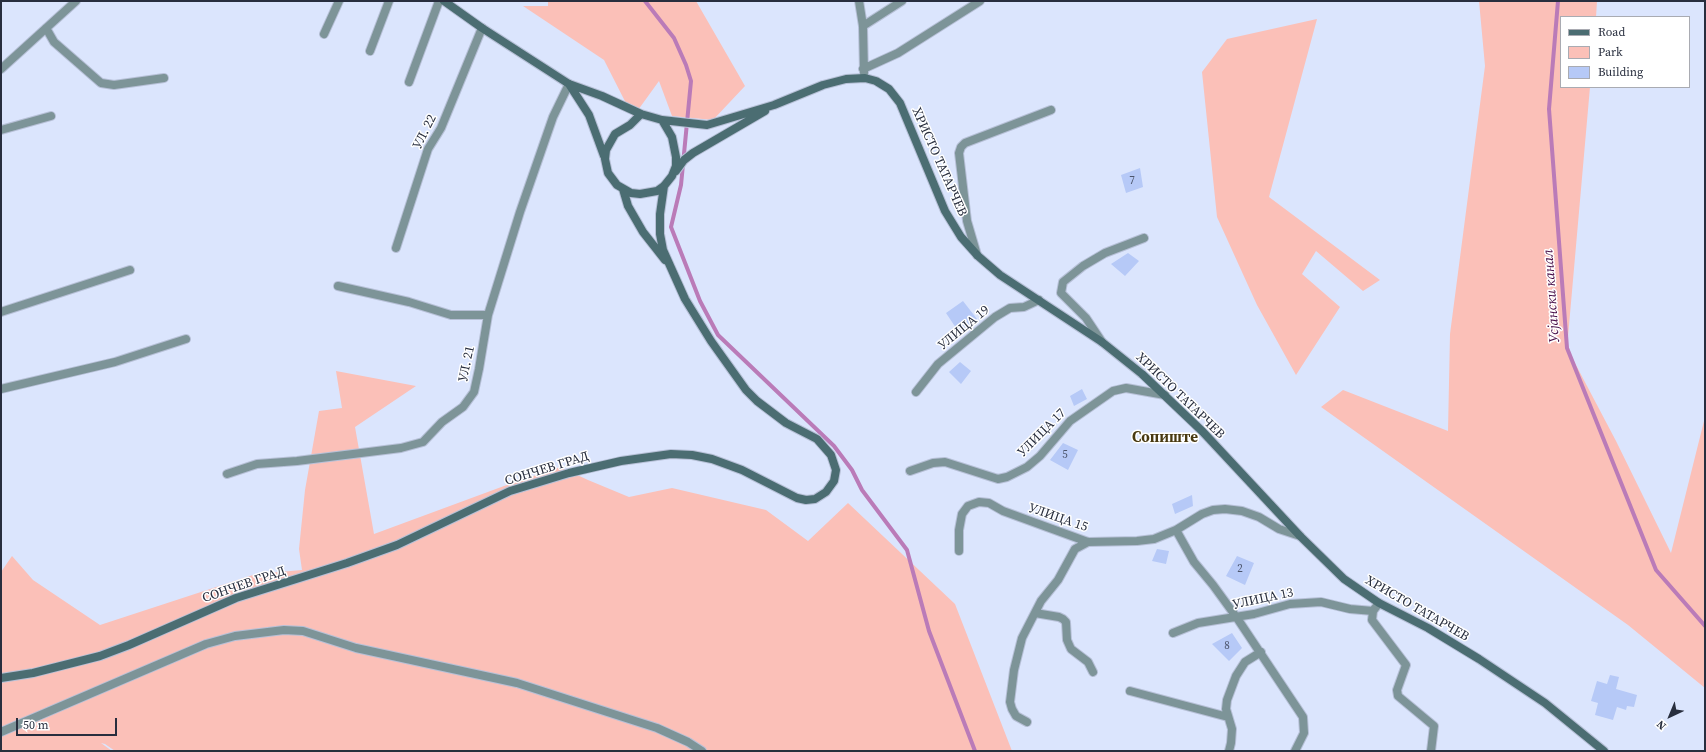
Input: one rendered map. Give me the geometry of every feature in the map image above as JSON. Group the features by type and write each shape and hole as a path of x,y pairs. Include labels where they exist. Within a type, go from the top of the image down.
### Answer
{"main road":[{"path":"444,1 482,28 569,84 602,96 641,114 662,120 672,137 676,156 676,166 672,176 664,186 649,194 640,194 623,189 612,180 608,173 605,159 589,115 569,84"},
{"name":"ХРИСТО ТАТАРЧЕВ","path":"662,120 707,125 774,105 823,85 864,74 889,89 900,102 945,211 961,237 978,256 1000,275 1102,342 1142,374 1203,432 1300,536 1344,578 1379,604 1428,628 1479,659 1545,703 1604,751"},
{"name":"ХРИСТО ТАТАРЧЕВ","path":"672,176 684,160 693,153 774,105"},
{"path":"605,159 606,150 615,134 630,125 641,114"},
{"name":"СОНЧЕВ ГРАД","path":"1,678 33,673 100,656 129,645 236,598 347,563 397,545 510,491 569,473 633,459 671,454 692,455 712,459 742,470 797,498 806,500 815,499 826,492 834,481 836,470 831,455 817,439 786,423 757,401 746,390 711,341 685,299 663,250 660,234 660,214 664,186"},
{"path":"623,189 628,206 642,232 670,265"}],"street":[{"path":"1,70 76,1"},
{"path":"324,34 339,1"},
{"path":"370,51 389,1"},
{"path":"409,82 439,1"},
{"path":"859,1 863,26 864,74"},
{"path":"863,26 902,1"},
{"path":"864,74 980,1"},
{"path":"46,28 54,42 101,83 114,85 164,78"},
{"name":"УЛ. 22","path":"396,248 428,149 442,128 482,28"},
{"path":"1,62 12,60"},
{"name":"УЛ. 21","path":"227,474 257,464 297,461 386,450 423,442 442,422 463,407 474,392 488,315 520,212 553,117 569,84"},
{"path":"978,256 967,221 959,152 961,147 965,143 1051,110"},
{"path":"1,130 51,116"},
{"path":"1102,342 1086,318 1061,293 1063,282 1083,266 1105,253 1144,238"},
{"path":"1,312 130,270"},
{"path":"338,286 409,302 451,315 488,315"},
{"name":"УЛИЦА 19","path":"916,392 938,364 995,317 1010,308 1024,307 1039,300"},
{"path":"1,389 116,362 186,339"},
{"name":"УЛИЦА 17","path":"910,471 933,463 945,462 998,479 1007,477 1027,467 1040,456 1070,421 1113,391 1126,388 1165,395"},
{"name":"УЛИЦА 15","path":"959,551 959,530 962,514 968,506 979,502 989,503 1004,511 1088,542 1148,540 1176,530 1202,514 1213,510 1225,509 1242,511 1279,529 1300,536"},
{"path":"1176,530 1194,562 1213,584 1237,618 1302,717 1304,733 1295,751"},
{"path":"1028,722 1016,716 1012,709 1010,693 1022,638 1041,601 1058,580 1075,549 1088,542"},
{"name":"УЛИЦА 13","path":"1173,633 1198,624 1237,618 1290,604 1321,602 1350,609 1373,611"},
{"path":"1379,604 1373,611 1372,620 1406,665 1397,690 1398,696 1434,726 1431,751"},
{"path":"1035,613 1059,617 1066,622 1066,640 1071,649 1088,662 1093,672"},
{"path":"1,732 206,644 235,636 284,630 303,631 356,648 517,683 657,728 688,742 702,751"},
{"path":"1229,751 1232,743 1232,729 1226,709 1227,700 1236,676 1245,662 1260,652"},
{"path":"1130,691 1228,717"}],"green space":[{"path":"548,1 696,1 745,86 713,120 672,116 659,81 633,117 604,60 523,6 548,6"},
{"path":"1479,1 1597,1 1596,16 1560,16 1560,88 1590,88 1567,348 1616,441 1671,553 1705,417 1705,688 1628,625 1321,407 1343,390 1448,431 1450,334 1485,66"},
{"path":"1317,19 1269,197 1380,280 1363,291 1316,251 1302,274 1340,307 1296,375 1257,305 1217,217 1202,72 1227,39"},
{"path":"336,371 416,386 355,427 374,534 560,467 629,497 672,488 766,510 808,541 848,503 955,604 1012,751 115,751 101,743 112,751 1,751 1,572 12,556 33,580 100,625 256,574 302,570 299,549 305,490 319,411 342,408"}],"building":[{"path":"1140,168 1143,187 1126,193 1121,175"},
{"path":"1128,253 1139,261 1125,276 1111,264"},
{"path":"963,301 977,319 960,334 946,313"},
{"path":"960,362 971,371 961,384 949,372"},
{"path":"1082,389 1087,399 1074,406 1070,396"},
{"path":"1063,443 1078,450 1068,470 1050,460"},
{"path":"1192,495 1193,506 1175,514 1172,504"},
{"path":"1157,549 1169,551 1166,564 1152,561"},
{"path":"1237,556 1254,563 1245,585 1226,576"},
{"path":"1232,633 1242,648 1229,661 1212,644"},
{"path":"1610,675 1619,677 1616,689 1637,695 1634,707 1627,706 1626,710 1617,707 1613,720 1595,715 1598,703 1591,701 1597,681 1607,684"}],"waterway":[{"path":"645,1 674,38 686,65 691,81 681,185 671,227 700,301 718,335 834,446 852,470 862,490 907,550 929,631 975,751"},
{"name":"Усјански канал","path":"1558,1 1549,109 1567,348 1656,570 1705,626"}],"district":[{"name":"Сопиште","path":"1165,438"}]}
